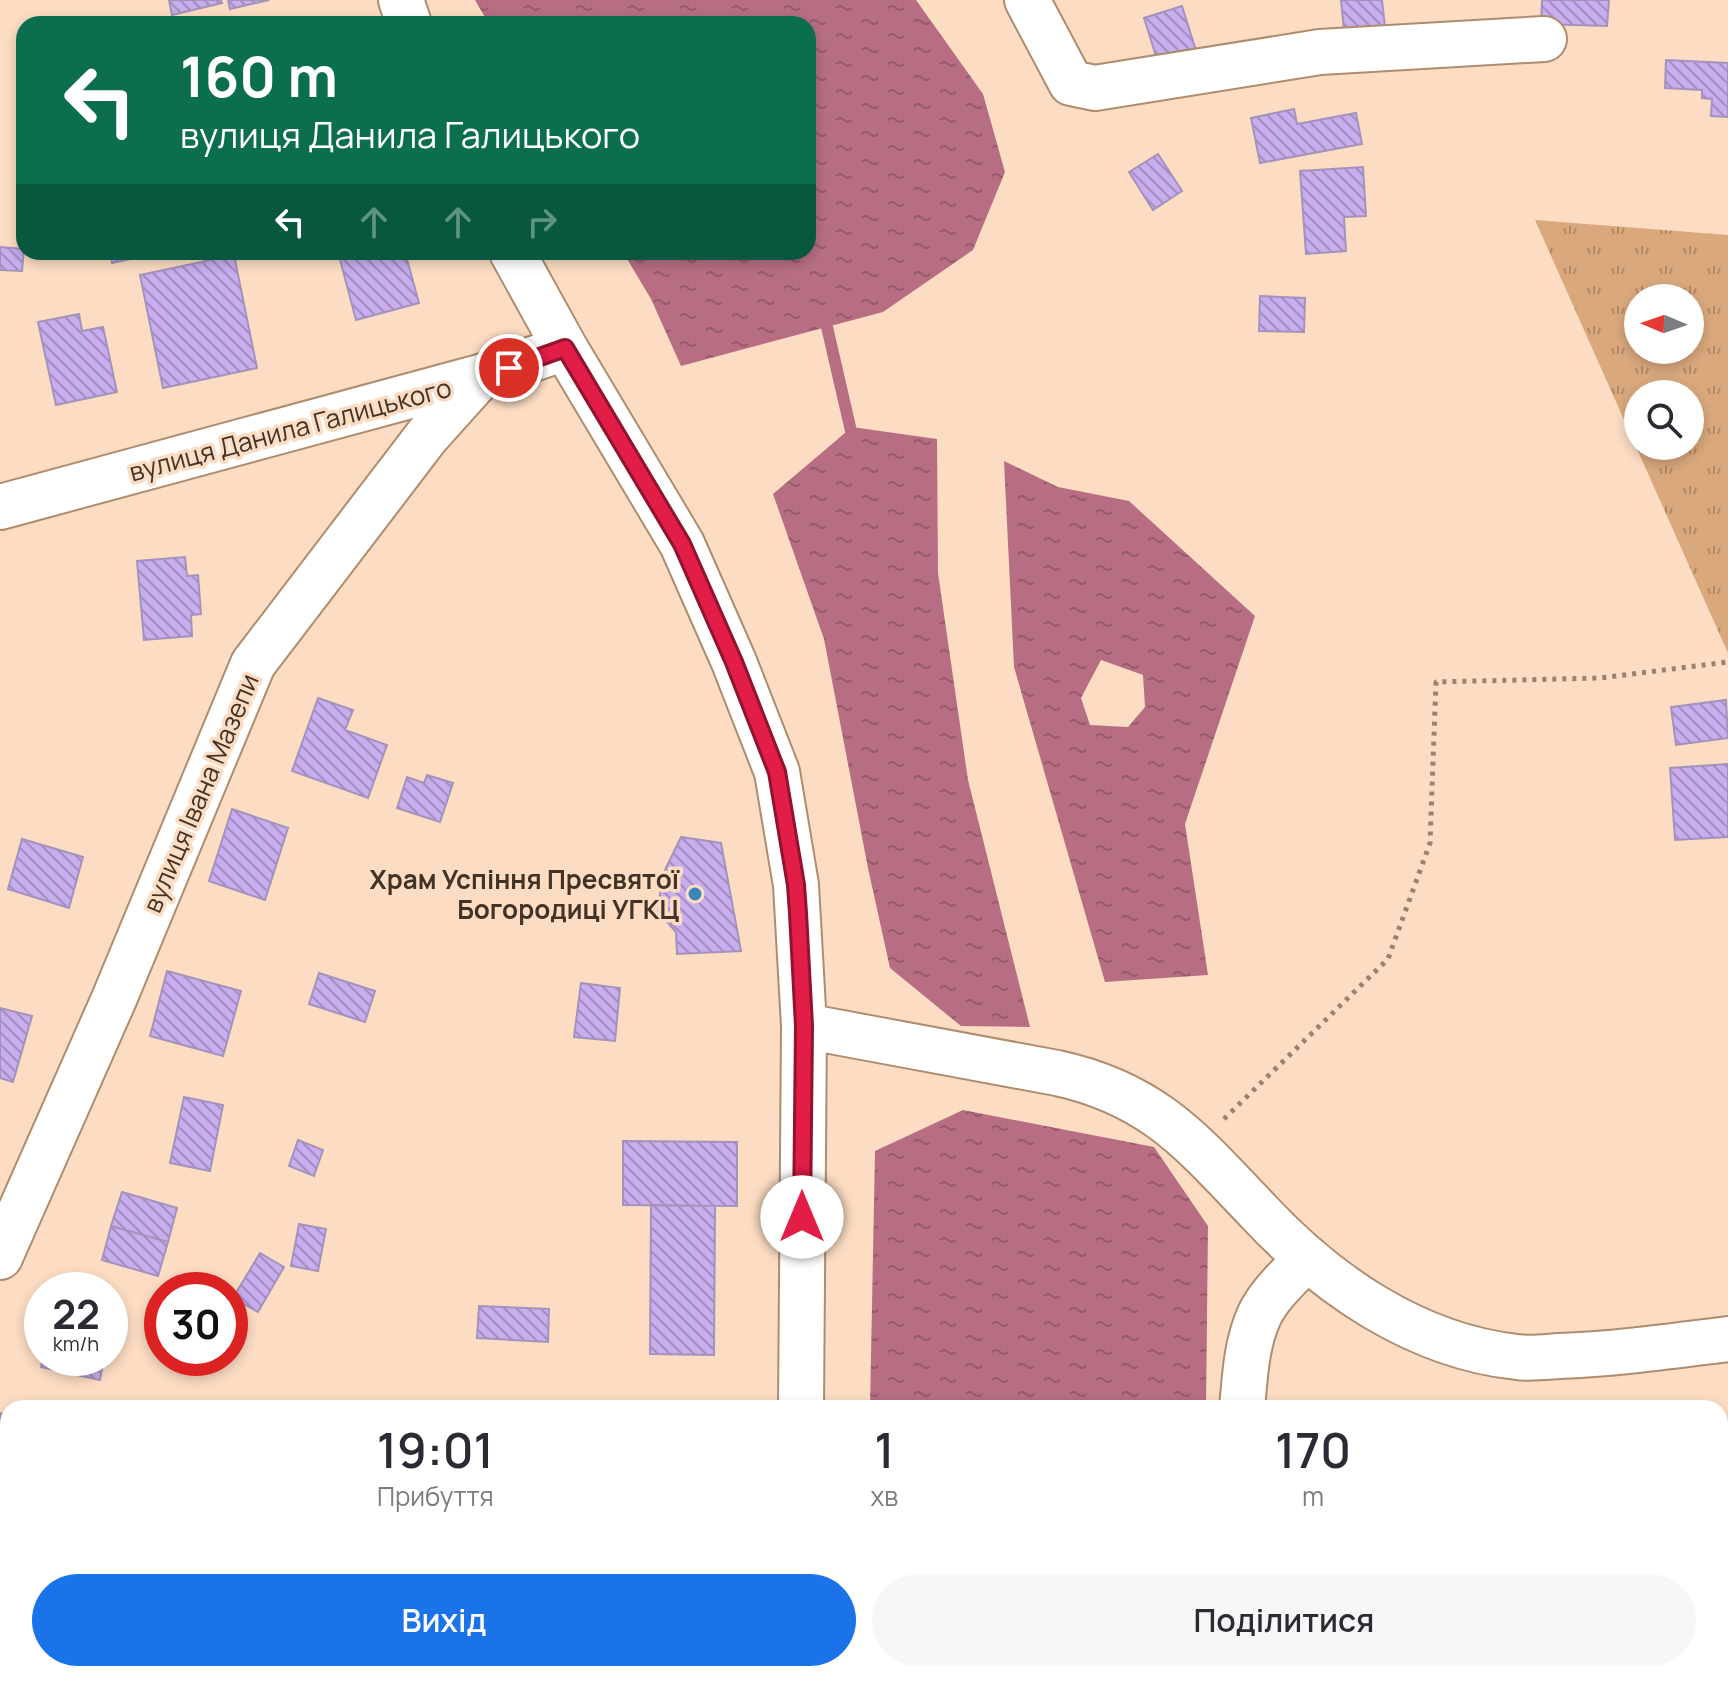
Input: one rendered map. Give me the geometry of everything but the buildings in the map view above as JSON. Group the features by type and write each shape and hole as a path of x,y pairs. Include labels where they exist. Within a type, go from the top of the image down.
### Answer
{"street":[{"path":"1027,0 1071,83 1095,88 1320,52 1544,39"},
{"path":"516,260 682,544 734,662 777,772 796,885 804,1026 801,1400"},
{"name":"вулиця Данила Галицького","path":"0,507 480,377 565,348"},
{"name":"вулиця Івана Мазепи","path":"0,1257 114,999 253,664 427,436 480,377"},
{"path":"804,1026 1089,1080 1124,1096 1163,1118 1196,1146 1307,1258 1360,1298 1407,1326 1459,1345 1518,1358 1583,1355 1728,1339"},
{"path":"1243,1400 1247,1358 1260,1315 1277,1290 1307,1258"}],"path":[{"path":"1196,1146 1388,959 1430,843 1436,682 1601,678 1728,662"}],"green space":[{"path":"1535,220 1728,235 1728,653 1642,460 1704,460 1704,380 1624,380 1624,420"}],"water":[{"path":"475,0 916,0 983,94 1005,172 973,250 883,312 681,366 651,299 628,260 816,260 816,16 484,16"},
{"path":"852,427 937,439 938,573 968,780 1030,1027 961,1026 890,968 824,639 773,494"},
{"path":"1004,461 1058,487 1129,501 1255,616 1185,824 1208,975 1105,982 1014,667","holes":["1101,660 1143,675 1145,707 1128,727 1090,725 1081,698"]},
{"path":"963,1110 1154,1147 1208,1226 1206,1400 870,1400 875,1151"}],"waterway":[{"path":"824,314 854,444"}],"place":[{"name":"Храм Успіння Пресвятої Богородиці УГКЦ","path":"695,894"}],"route":[{"path":"509,368 565,348 682,544 734,662 777,772 798,913 804,1026 802,1217"}]}
